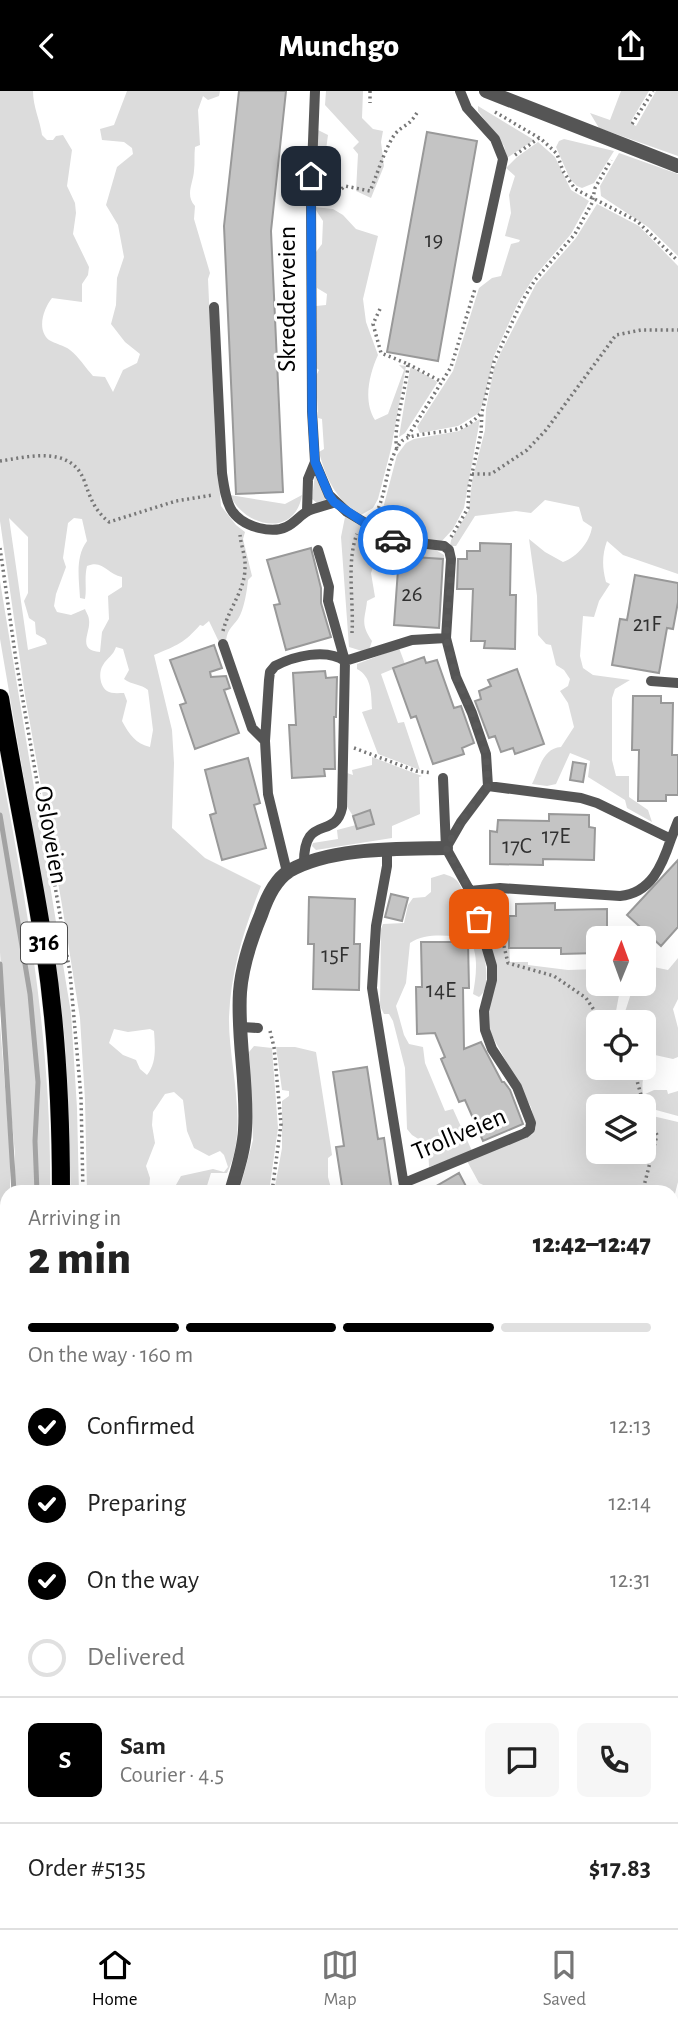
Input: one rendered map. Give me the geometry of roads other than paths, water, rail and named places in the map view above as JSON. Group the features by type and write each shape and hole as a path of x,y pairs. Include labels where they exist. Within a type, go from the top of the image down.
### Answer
{"main road":[{"name":"Osloveien","path":"0,698 47,964 56,1044 61,1185"}],"street":[{"path":"486,91 678,166"},
{"path":"233,1185 246,1130 240,993 255,931 269,896 288,872 342,854 387,849 446,848"}],"lane":[{"name":"Skredderveien","path":"315,91 311,203 312,411 315,462 334,502"},
{"path":"460,91 467,108 495,139 503,159 477,278"},
{"path":"214,307 225,493 235,517 261,528 279,530 288,527 307,511 334,502 394,540 444,546 449,550 452,559 446,638 456,677 486,754 488,786 461,821 446,848"},
{"path":"307,511 308,479 315,462"},
{"path":"304,865 304,844 311,834 328,826 341,814 347,660 336,634 328,601 329,587 318,550"},
{"path":"288,872 269,801 265,741 269,680 275,666 320,654 336,655 347,660 412,640 446,638"},
{"path":"223,644 248,719 256,733 265,741"},
{"path":"651,681 678,683"},
{"path":"443,778 446,848"},
{"path":"488,786 581,798 671,839"},
{"path":"470,891 500,888 632,895 640,892 651,880 678,821"},
{"name":"Trollveien","path":"409,1185 525,1133 530,1129 531,1123 517,1087 492,1049 485,1030 484,1011 493,974 470,891 446,848"},
{"name":"Trollveien","path":"387,849 387,866 376,926 372,988 405,1185"},
{"path":"241,1027 258,1028"}],"waterway":[{"path":"0,815 30,994 38,1082 35,1141 37,1185"},
{"path":"0,964 14,1185"}]}
